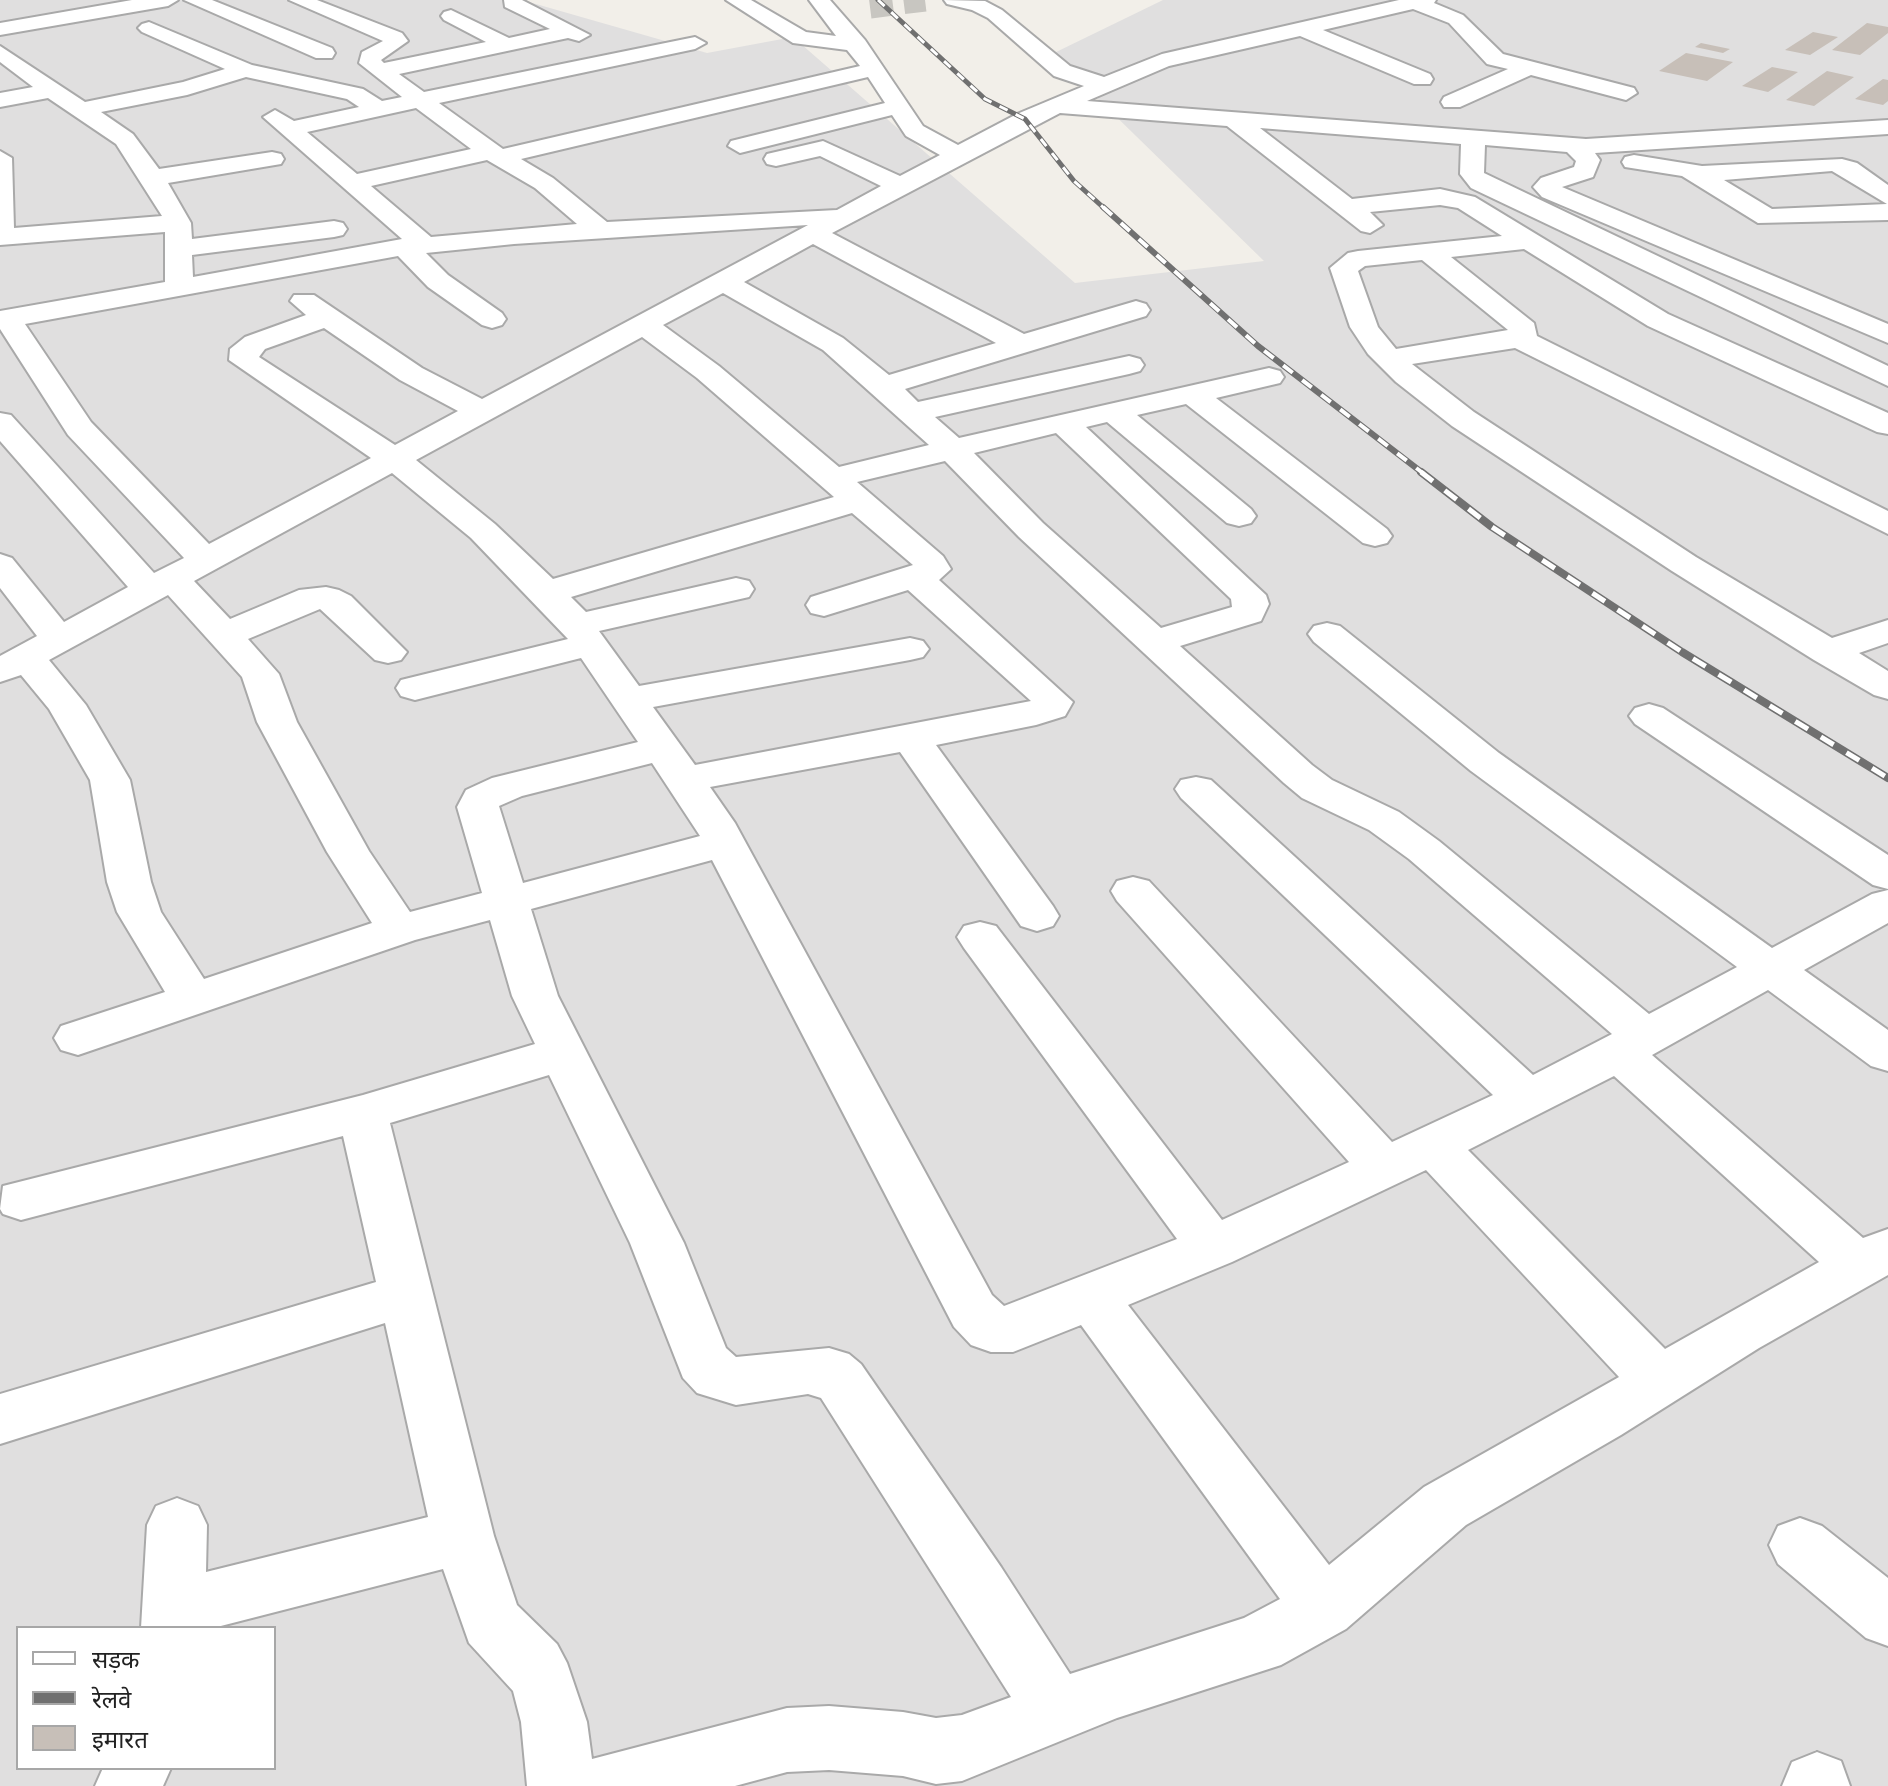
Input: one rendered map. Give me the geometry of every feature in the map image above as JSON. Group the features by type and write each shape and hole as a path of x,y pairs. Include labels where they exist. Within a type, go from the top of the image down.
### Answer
{"street":[{"path":"0,29 168,0"},
{"path":"194,0 324,53"},
{"path":"299,0 397,41 368,61 496,155 544,183 601,231"},
{"path":"736,0 801,38 865,57"},
{"path":"819,0 865,57 902,115 930,142 958,155"},
{"path":"954,0 978,5 995,14 1062,71 1102,84"},
{"path":"995,0 1029,23 1102,84"},
{"path":"28,655 958,155 1054,106 1162,61 1420,1 1456,19 1495,59 1626,93"},
{"path":"331,12 367,3"},
{"path":"512,3 624,57"},
{"path":"740,146 902,115 921,104 912,88 857,24 858,13"},
{"path":"451,16 507,45"},
{"path":"149,28 245,70 355,94 377,108"},
{"path":"271,77 374,29"},
{"path":"1302,29 1422,79"},
{"path":"379,71 571,31"},
{"path":"492,319 438,281 414,246 354,182 281,122 377,108 695,43"},
{"path":"172,65 214,56"},
{"path":"702,89 865,57"},
{"path":"354,182 496,155 724,104 865,57"},
{"path":"5,60 52,90 80,97 175,91 245,70"},
{"path":"1452,102 1529,68"},
{"path":"0,100 52,90"},
{"path":"80,97 125,139 151,178 179,235 179,286"},
{"path":"724,104 780,136"},
{"path":"1054,106 1233,119 1413,153 1473,137 1661,163 1700,174 1757,214 1767,217 1888,212"},
{"path":"1233,119 1346,207 1418,252 1524,329 1519,338"},
{"path":"1582,153 1888,127"},
{"path":"1473,137 1472,174 1480,183 1888,377"},
{"path":"762,163 823,148 900,186"},
{"path":"1413,153 1440,197"},
{"path":"1582,153 1584,172 1546,187 1551,192 1888,334"},
{"path":"0,158 3,203 0,237 334,229"},
{"path":"151,178 272,159"},
{"path":"1700,174 1833,164 1848,168 1888,197"},
{"path":"1346,207 1440,197 1466,202 1658,320 1888,425"},
{"path":"399,930 348,852 277,722 260,674 174,575 4,319 259,271 414,246 846,215"},
{"path":"812,233 1020,344"},
{"path":"1528,241 1358,259 1344,268 1364,327 1390,359 1463,419 1684,564 1888,687"},
{"path":"259,271 411,374 481,411"},
{"path":"607,1786 787,1740 829,1738 903,1744 943,1768 962,1748 1115,1688 1258,1644 1324,1608 1445,1506 1873,1257 1632,1044 1424,850 1384,821 1317,789 1298,774 1031,530 952,449 884,386 833,344 722,281"},
{"path":"884,386 1136,310"},
{"path":"328,317 255,343 245,349 244,360 393,458 483,531 571,621 724,843 973,1311 991,1329 1013,1329 1213,1247 1433,1146 1632,1044 1888,904"},
{"path":"643,324 708,372 931,563 933,569 824,605"},
{"path":"1390,359 1519,338 1888,524"},
{"path":"913,412 1129,365"},
{"path":"571,621 628,566 952,449 1269,377"},
{"path":"1192,394 1375,536"},
{"path":"1113,411 1239,516"},
{"path":"0,422 174,575"},
{"path":"1062,422 1248,595 1251,604 1248,613 1154,642"},
{"path":"0,565 28,655 66,705 110,780 129,882 139,912 193,999"},
{"path":"914,576 1054,702 1051,708 1041,713 910,737 671,764 507,787 481,799 478,807 535,996 657,1243 703,1362 717,1376 736,1381 808,1371 829,1371 841,1381 979,1587 1056,1711"},
{"path":"415,688 571,621 736,589"},
{"path":"225,635 312,598 326,598 338,604 388,652"},
{"path":"1827,652 1888,631"},
{"path":"1327,634 1485,762 1888,1054"},
{"path":"626,700 910,649"},
{"path":"1649,716 1888,875"},
{"path":"910,737 1037,916"},
{"path":"1196,789 1528,1099"},
{"path":"78,1038 399,930 724,843"},
{"path":"1133,891 1385,1168"},
{"path":"980,937 1213,1247"},
{"path":"21,1200 363,1113 564,1053"},
{"path":"363,1113 463,1536 491,1622 534,1666 544,1685 554,1722 561,1786"},
{"path":"1433,1146 1660,1382"},
{"path":"0,1419 407,1294"},
{"path":"1091,1297 1324,1608"},
{"path":"177,1525 174,1618 463,1536"},
{"path":"1800,1545 1888,1617"}],"shaded area":[{"path":"0,0 522,0 707,53 793,37 1075,283 1264,261 1052,54 1163,0 1888,0 1888,1786 0,1786"}],"building":[{"path":"1867,23 1888,27 1888,33 1860,55 1832,50"},
{"path":"1813,32 1838,37 1810,55 1785,50"},
{"path":"1701,43 1730,49 1723,53 1695,47"},
{"path":"1686,53 1733,62 1707,81 1659,71"},
{"path":"1772,67 1798,72 1768,92 1742,86"},
{"path":"1827,71 1854,77 1814,106 1786,100"},
{"path":"1883,79 1888,80 1888,101 1883,105 1855,99"}],"tunnel":[{"path":"870,7 925,0"}],"railway":[{"path":"878,0 985,99 1025,119 1074,181 1105,209"},
{"path":"1103,207 1258,346 1424,474"},
{"path":"1421,472 1492,527 1682,652 1888,778"}]}
